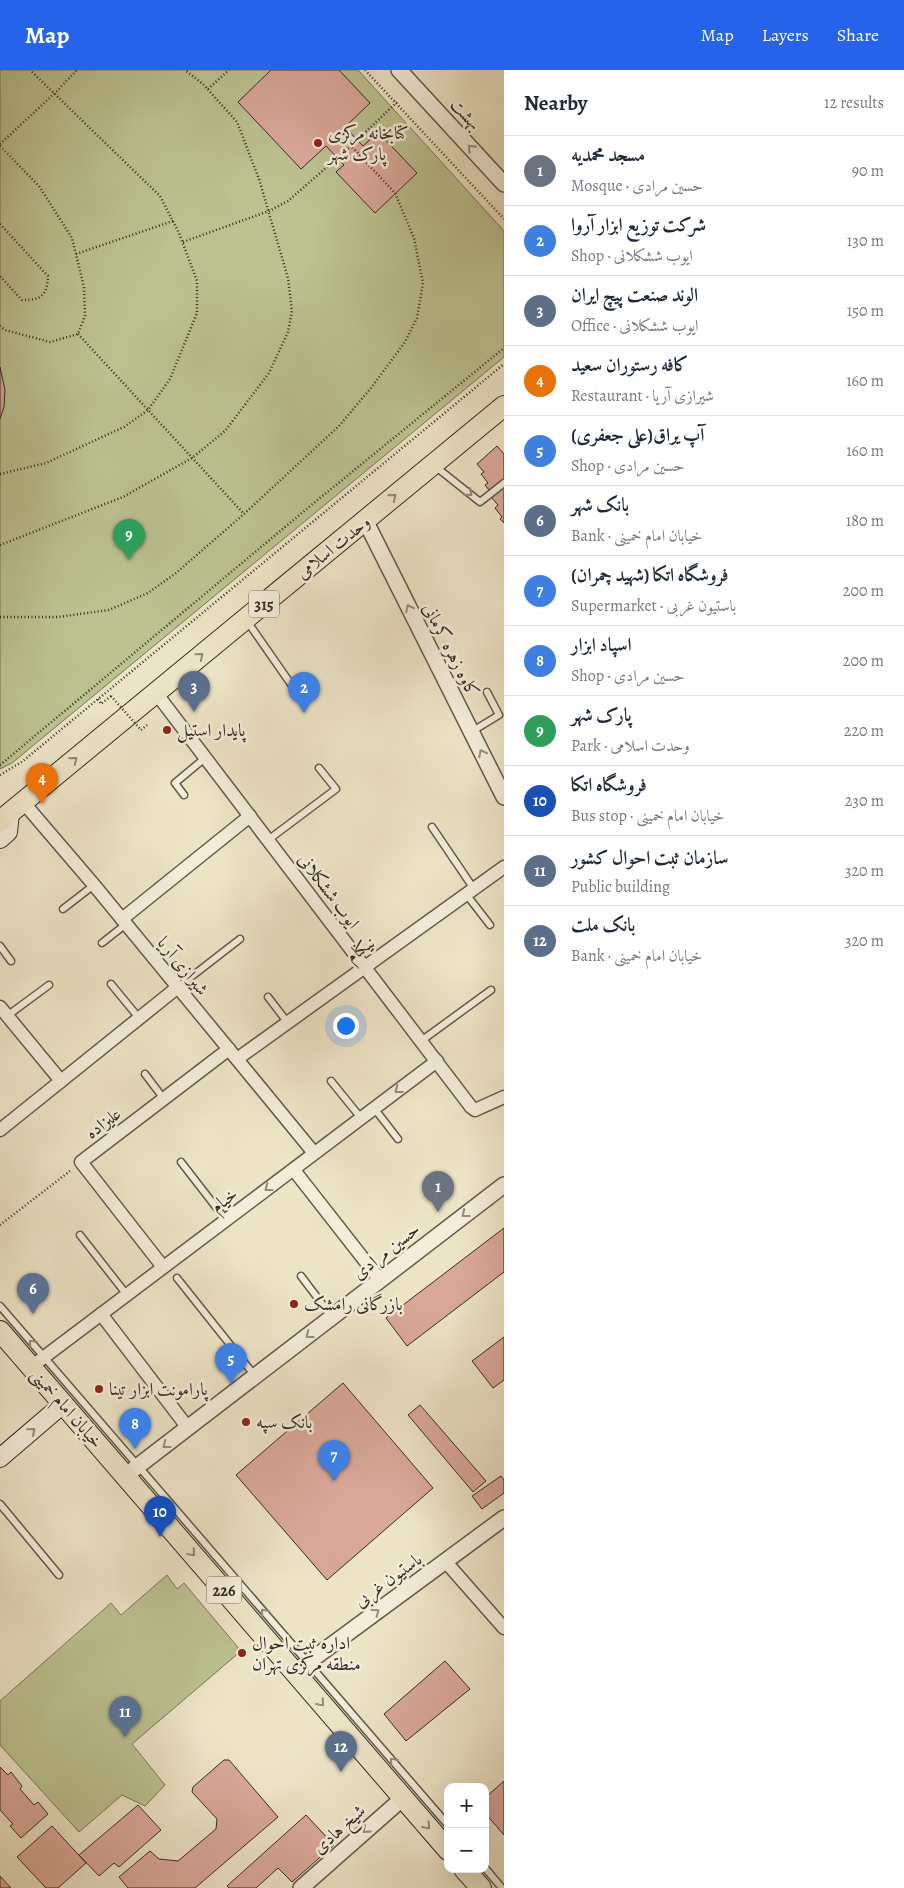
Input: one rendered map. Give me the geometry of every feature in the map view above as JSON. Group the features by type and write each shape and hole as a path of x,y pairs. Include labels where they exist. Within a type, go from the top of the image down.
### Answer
{"main road":[{"name":"وحدت اسلامی","path":"8,812 156,693 504,406"},
{"path":"0,839 8,832 8,812"},
{"name":"خیابان امام خمینی","path":"0,1331 38,1362 63,1404 132,1471 301,1668 403,1798 444,1845"},
{"path":"0,1458 63,1404"},
{"path":"468,1873 481,1888"}],"street":[{"name":"بهشت","path":"400,70 504,184"},
{"name":"کاوه زهره کرمانی","path":"365,520 504,797"},
{"name":"ایوب ششکلانی","path":"156,693 475,1110 504,1097"},
{"name":"شیرازی آریا","path":"8,812 94,885 314,1153"},
{"path":"124,922 250,816"},
{"name":"نیکنام","path":"237,1059 504,867"},
{"path":"0,1130 178,988"},
{"path":"4,1012 61,1081"},
{"name":"علیزاده","path":"81,1162 228,1049"},
{"name":"خیام","path":"38,1362 437,1061"},
{"path":"81,1162 163,1268"},
{"path":"297,1174 380,1280"},
{"name":"حسین مرادی","path":"132,1471 504,1185"},
{"path":"101,1314 188,1428"},
{"name":"باستیون غربی","path":"301,1668 504,1518"},
{"path":"445,1561 504,1628"},
{"name":"شیخ هادی","path":"301,1888 403,1798"}],"lane":[{"path":"433,464 480,502 504,483"},
{"path":"246,618 302,700"},
{"path":"471,732 499,715 487,692"},
{"path":"184,795 175,783 205,758"},
{"path":"268,840 336,789 319,768"},
{"path":"432,827 490,925"},
{"path":"63,909 94,885"},
{"path":"102,944 124,922"},
{"path":"178,988 240,939"},
{"path":"1,948 11,961"},
{"path":"110,984 139,1018"},
{"path":"4,1012 49,986"},
{"path":"422,1041 491,990"},
{"path":"268,997 288,1023"},
{"path":"145,1074 164,1099"},
{"path":"331,1081 361,1118"},
{"path":"374,1108 398,1139"},
{"path":"181,1162 226,1220"},
{"path":"80,1235 127,1295"},
{"path":"302,1276 332,1317"},
{"path":"177,1278 255,1376"},
{"path":"0,1306 38,1362 132,1471"},
{"path":"0,1504 59,1575"},
{"path":"301,1668 444,1821"},
{"path":"489,1873 502,1888"}],"path":[{"path":"0,474 46,463 124,426 148,410 170,378 197,313 197,281 173,221 160,196 30,70"},
{"path":"77,70 0,145 39,186 72,238 84,287 85,316 78,334"},
{"path":"0,545 122,497 192,458 225,431 253,395 269,373 288,332 292,311 288,278 269,211 237,122 208,89 185,70"},
{"path":"208,89 228,70"},
{"path":"365,70 397,102 504,219"},
{"path":"182,242 269,211 288,201 351,146 397,102"},
{"path":"0,617 58,617 109,610 148,594 176,573 244,514 339,426 371,388 404,342 417,318 423,284 414,238 395,193 351,146"},
{"path":"76,254 173,221"},
{"path":"0,224 48,276 48,287 44,295 34,300 22,300 0,276"},
{"path":"0,326 5,330 50,342 78,334"},
{"path":"78,334 244,514"},
{"path":"0,765 309,507 504,348"},
{"path":"0,775 23,761 98,700 504,364"},
{"path":"98,700 102,704 111,696 141,730"},
{"name":"علیزاده","path":"0,1225 81,1162"}],"green space":[{"path":"0,70 358,70 504,231 504,357 12,763 0,769"},
{"path":"167,1575 177,1589 184,1583 241,1651 132,1744 165,1785 145,1806 122,1795 79,1832 0,1745 0,1701 111,1603 121,1615"}],"building":[{"name":"کتابخانه مرکزی پارک‌ شهر","path":"271,70 339,70 370,103 345,127 363,146 378,132 417,173 375,213 336,172 344,165 326,146 301,169 238,102"},
{"path":"0,367 5,390 4,407 0,419"},
{"path":"497,446 504,454 504,523 495,508 498,505 491,497 493,495 485,485 488,483 481,474 484,472 477,464"},
{"path":"504,1228 504,1272 407,1346 386,1318"},
{"path":"504,1337 504,1380 493,1388 472,1361"},
{"path":"343,1383 433,1488 327,1580 236,1475"},
{"path":"420,1405 486,1481 473,1492 408,1415"},
{"path":"501,1476 504,1480 504,1493 482,1509 472,1496"},
{"path":"445,1661 470,1689 406,1741 384,1714"},
{"path":"224,1760 229,1760 278,1817 195,1888 128,1888 119,1877 150,1851 159,1859 178,1861 216,1829 217,1819 192,1792 193,1787"},
{"path":"0,1767 8,1775 11,1772 22,1786 20,1789 34,1805 38,1802 48,1814 21,1838 10,1826 13,1824 0,1810"},
{"path":"504,1781 504,1835 489,1818 489,1794"},
{"path":"138,1805 161,1830 119,1867 114,1863 99,1876 79,1855"},
{"path":"306,1815 334,1845 292,1882 278,1868 256,1888 229,1888 227,1886"},
{"path":"52,1826 86,1863 58,1888 46,1888 17,1857"},
{"path":"0,1876 11,1888 0,1888"}],"place":[{"name":"کتابخانه مرکزی پارک‌ شهر","path":"318,143"},
{"name":"پارک شهر","path":"129,560"},
{"name":"الوند صنعت پیچ ایران","path":"194,712"},
{"name":"شرکت توزیع ابزار آروا","path":"304,713"},
{"name":"پایدار استیل","path":"167,730"},
{"name":"کافه رستوران سعید","path":"42,804"},
{"name":"مسجد محمدیه","path":"438,1212"},
{"name":"بازرگانی رامشک","path":"294,1304"},
{"name":"بانک شهر","path":"33,1314"},
{"name":"آپ یراق(علی جعفری)","path":"231,1384"},
{"name":"پارامونت ابزار تینا","path":"99,1389"},
{"name":"بانک سپه","path":"246,1422"},
{"name":"اسپاد ابزار","path":"135,1449"},
{"name":"فروشگاه اتکا (شهید چمران)","path":"334,1481"},
{"name":"فروشگاه اتکا","path":"160,1537"},
{"name":"اداره ثبت احوال منطقه مركزی تهران","path":"242,1653"},
{"name":"سازمان ثبت احوال کشور","path":"125,1737"},
{"name":"بانک ملت","path":"341,1772"}]}
